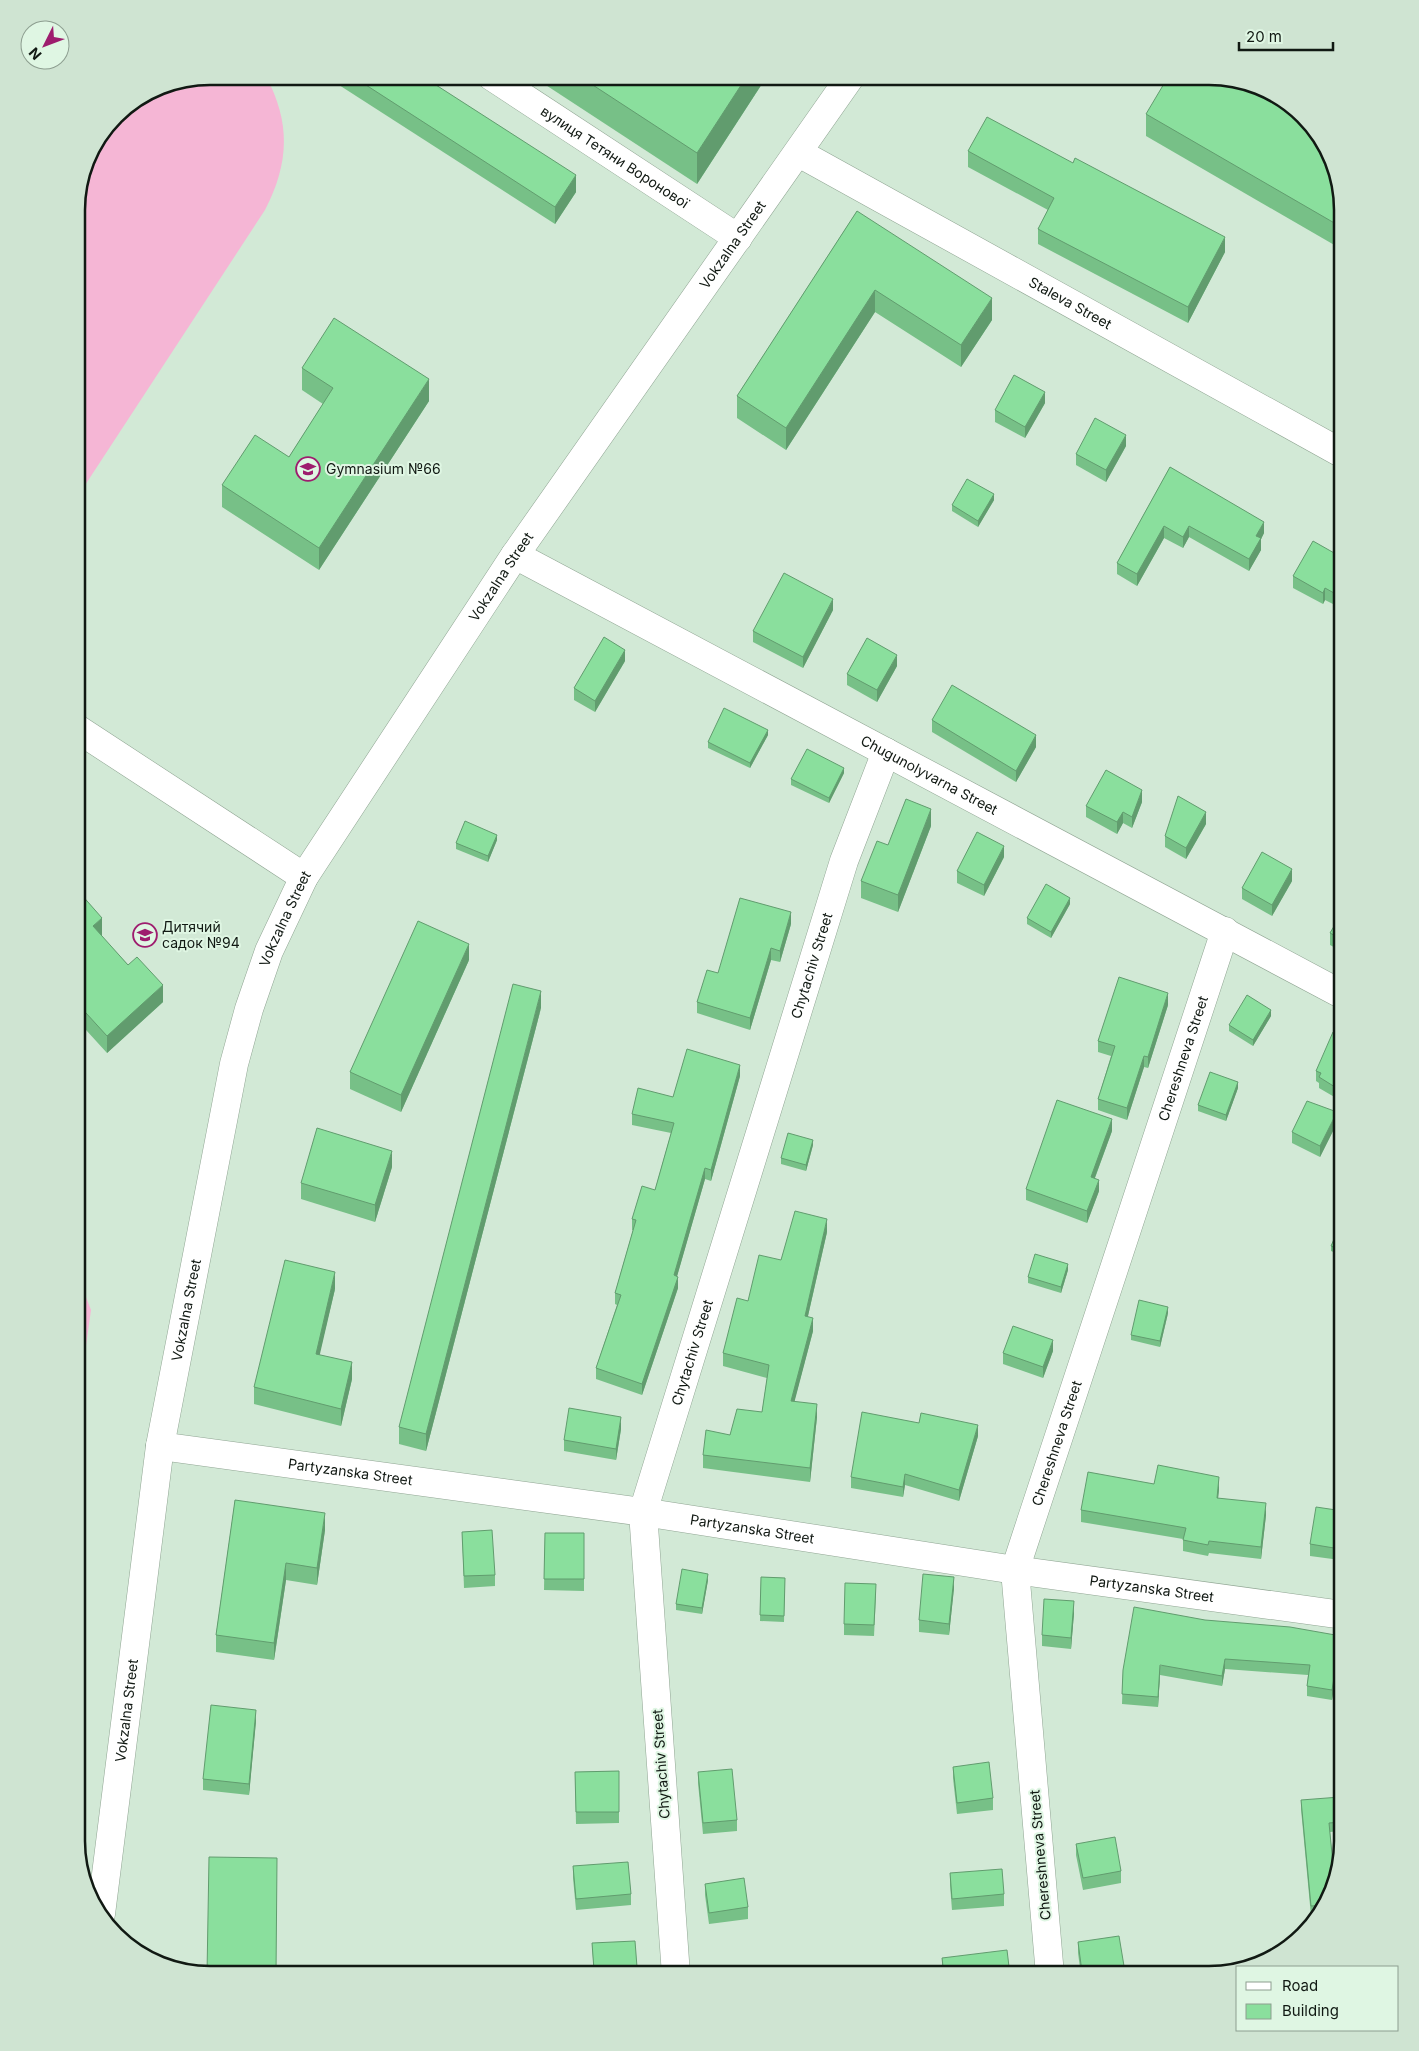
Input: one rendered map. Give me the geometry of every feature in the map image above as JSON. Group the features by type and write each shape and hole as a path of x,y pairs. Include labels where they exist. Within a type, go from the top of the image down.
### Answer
{"street":[{"name":"вулиця Тетяни Воронової","path":"505,85 738,238"},
{"name":"Vokzalna Street","path":"102,1904 160,1446 234,1064 249,1010 269,951 304,877 515,555 845,85"},
{"name":"Staleva Street","path":"799,153 1334,449"},
{"name":"Chugunolyvarna Street","path":"515,555 1334,989"},
{"path":"85,734 304,877"},
{"name":"Chytachiv Street","path":"675,1966 643,1512 844,861 886,752"},
{"name":"Chereshneva Street","path":"1049,1966 1015,1570 1226,931"},
{"name":"Partyzanska Street","path":"160,1446 643,1512 1015,1570 1334,1614"}],"shaded area":[{"path":"202,85 270,85 280,111 284,143 279,176 265,210 85,485 85,202 89,178 102,147 128,116 147,102 170,92"},
{"path":"85,1296 91,1310 85,1353"}],"building":[{"path":"366,85 436,85 576,175 555,207"},
{"path":"593,85 741,85 697,153"},
{"path":"1163,85 1217,85 1233,87 1272,102 1297,122 1317,147 1330,178 1333,194 1334,223 1146,114"},
{"path":"987,117 1073,163 1075,158 1225,237 1188,307 1038,229 1054,198 968,151"},
{"path":"857,211 992,298 961,345 875,290 786,428 737,396"},
{"path":"334,318 429,379 319,548 222,485 255,435 289,457 333,388 302,368"},
{"path":"1014,375 1045,392 1025,427 995,410"},
{"path":"1095,418 1126,435 1106,470 1076,454"},
{"path":"1170,467 1264,522 1256,536 1261,538 1249,559 1189,526 1183,537 1164,526 1137,574 1117,563"},
{"path":"967,479 994,494 978,521 952,505"},
{"path":"1313,541 1334,553 1334,593 1325,588 1323,593 1293,576"},
{"path":"784,573 833,599 803,657 753,631"},
{"path":"604,637 625,650 595,701 574,688"},
{"path":"867,638 897,655 877,690 847,674"},
{"path":"952,685 1036,735 1016,771 932,720"},
{"path":"724,708 768,730 750,763 708,742"},
{"path":"807,749 844,768 829,798 791,779"},
{"path":"1106,770 1142,790 1132,817 1123,812 1117,822 1086,806"},
{"path":"1178,796 1206,812 1186,848 1165,836"},
{"path":"906,799 931,809 898,895 861,881 877,841 888,845"},
{"path":"465,821 497,835 488,856 456,843"},
{"path":"977,832 1004,846 984,885 957,871"},
{"path":"1262,852 1292,869 1272,905 1242,888"},
{"path":"1046,884 1070,898 1051,932 1027,918"},
{"path":"740,898 791,912 780,951 771,948 750,1018 697,1002 707,970 718,973"},
{"path":"85,899 102,918 93,926 128,965 137,957 163,985 107,1036 85,1012"},
{"path":"418,921 469,944 401,1095 350,1072"},
{"path":"1334,926 1334,935 1330,933"},
{"path":"1119,977 1168,993 1148,1057 1144,1056 1127,1108 1098,1099 1115,1046 1098,1041"},
{"path":"513,984 541,991 426,1434 399,1427"},
{"path":"1247,995 1271,1010 1253,1040 1229,1025"},
{"path":"1334,1032 1334,1086 1319,1077 1321,1073 1316,1071"},
{"path":"687,1049 740,1065 711,1170 705,1168 674,1275 678,1277 642,1384 596,1368 621,1295 615,1293 636,1220 632,1219 642,1186 655,1190 674,1123 632,1114 638,1088 673,1097"},
{"path":"1210,1072 1238,1082 1226,1115 1198,1105"},
{"path":"1057,1100 1112,1119 1091,1177 1099,1180 1087,1211 1026,1189"},
{"path":"1307,1101 1334,1111 1334,1118 1320,1146 1292,1132"},
{"path":"317,1128 392,1151 375,1205 301,1183"},
{"path":"788,1133 813,1140 806,1165 781,1158"},
{"path":"795,1211 827,1219 805,1316 813,1318 791,1401 817,1404 810,1468 703,1455 706,1430 730,1435 737,1409 762,1412 769,1365 723,1353 737,1298 748,1301 759,1255 781,1260"},
{"path":"1035,1254 1068,1264 1061,1287 1028,1277"},
{"path":"285,1260 335,1272 316,1354 352,1362 341,1409 254,1387"},
{"path":"1139,1300 1168,1307 1160,1341 1131,1335"},
{"path":"1013,1326 1053,1340 1043,1367 1003,1353"},
{"path":"569,1408 621,1417 616,1449 564,1440"},
{"path":"862,1412 919,1423 921,1413 978,1425 959,1490 905,1474 903,1487 851,1477"},
{"path":"1158,1465 1219,1477 1217,1498 1266,1503 1261,1547 1209,1541 1208,1545 1183,1540 1186,1528 1081,1510 1088,1472 1154,1484"},
{"path":"235,1500 325,1513 317,1568 286,1563 274,1643 216,1635"},
{"path":"1316,1507 1334,1510 1334,1548 1310,1544"},
{"path":"492,1530 495,1575 464,1576 462,1532"},
{"path":"545,1533 584,1533 584,1579 544,1579"},
{"path":"682,1569 708,1574 702,1608 676,1604"},
{"path":"923,1574 954,1577 949,1624 919,1620"},
{"path":"761,1577 785,1578 784,1616 760,1615"},
{"path":"845,1583 876,1584 874,1625 844,1624"},
{"path":"1044,1599 1074,1601 1071,1638 1042,1635"},
{"path":"1134,1607 1205,1620 1290,1627 1334,1635 1334,1678 1332,1690 1307,1686 1310,1665 1225,1659 1222,1676 1160,1665 1158,1697 1122,1694 1123,1670"},
{"path":"211,1705 256,1710 249,1784 203,1779"},
{"path":"989,1762 993,1798 957,1803 953,1767"},
{"path":"732,1769 737,1820 703,1823 698,1772"},
{"path":"619,1771 619,1812 576,1812 575,1772"},
{"path":"1334,1797 1334,1823 1329,1823 1333,1860 1330,1873 1316,1906 1311,1906 1301,1800"},
{"path":"1115,1837 1121,1871 1083,1878 1076,1844"},
{"path":"209,1857 277,1858 276,1966 207,1966"},
{"path":"628,1862 631,1894 576,1899 573,1866"},
{"path":"1002,1869 1004,1894 952,1899 950,1873"},
{"path":"744,1878 748,1907 709,1913 705,1884"},
{"path":"1119,1936 1124,1966 1081,1966 1078,1942"},
{"path":"635,1941 637,1966 594,1966 592,1943"},
{"path":"1007,1950 1009,1966 943,1966 942,1958"}],"place":[{"name":"Gymnasium №66","path":"308,469"},
{"name":"Дитячий садок №94","path":"145,935"}]}
